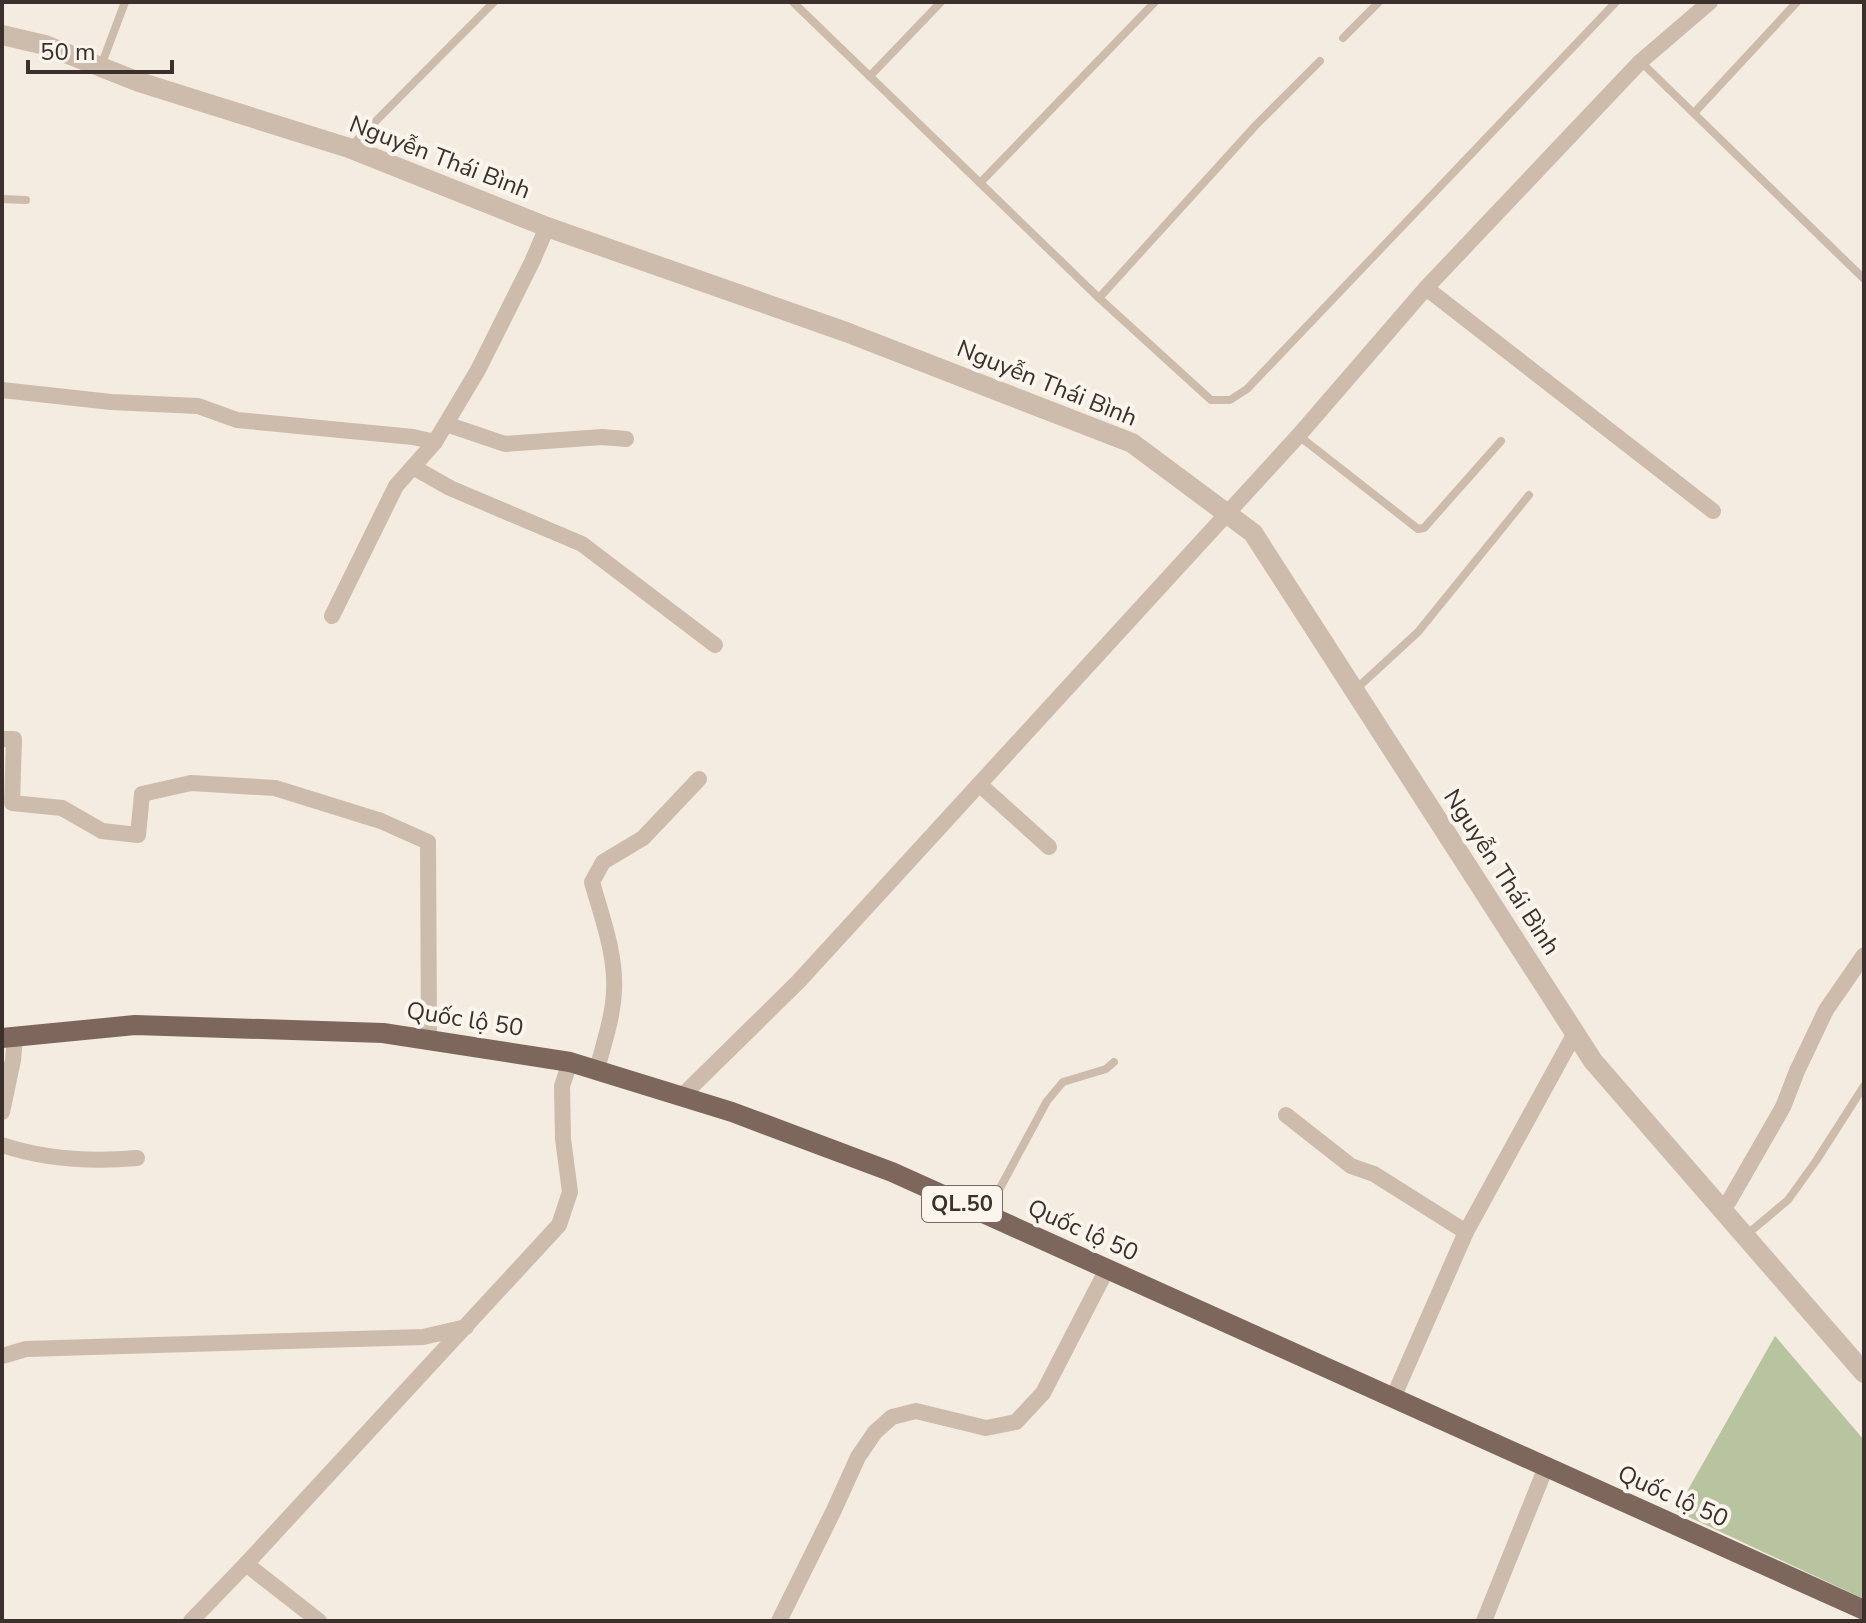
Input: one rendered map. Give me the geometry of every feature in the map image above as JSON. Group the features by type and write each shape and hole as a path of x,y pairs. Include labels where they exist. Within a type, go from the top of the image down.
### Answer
{"main road":[{"name":"Quốc lộ 50","path":"8,1037 135,1025 383,1033 570,1062 682,1096 892,1172 1864,1610"}],"street":[{"path":"682,1096 798,982 1299,435 1426,288 1640,62 1710,2"},
{"name":"Nguyễn Thái Bình","path":"2,35 45,45 139,82 349,148 547,227 846,332 1132,443 1253,533 1593,1061 1864,1373"},
{"path":"332,616 396,486 435,442 478,370 547,227"},
{"path":"1426,288 1713,511"},
{"path":"2,390 111,402 198,406 237,420 413,437 435,442"},
{"path":"446,424 505,444 602,437 626,439"},
{"path":"413,467 450,488 582,544 715,645"},
{"path":"2,739 14,739 12,803 62,808 102,831 138,835 142,794 191,783 275,788 381,821 428,842 429,1040"},
{"path":"597,1070 612,1012 614,976 592,882 603,862 643,838 699,779"},
{"path":"979,784 1049,847"},
{"path":"1720,1208 1729,1201 1783,1107 1826,1010 1864,955"},
{"path":"1393,1398 1466,1232 1575,1033"},
{"path":"2,1112 13,1060 8,1037"},
{"path":"191,1621 559,1225 570,1192 563,1139 562,1086 570,1062"},
{"path":"1286,1115 1351,1166 1374,1174 1466,1232"},
{"path":"2,1145 40,1156 83,1161 137,1158"},
{"path":"779,1621 858,1457 875,1432 892,1417 916,1411 986,1428 1016,1422 1043,1393 1107,1269"},
{"path":"2,1356 37,1348 423,1337 468,1326"},
{"path":"1484,1621 1546,1467"},
{"path":"246,1564 319,1621"}],"lane":[{"path":"100,67 125,2"},
{"path":"349,148 494,2"},
{"path":"793,2 1099,298 1211,400 1230,400 1247,389 1616,2"},
{"path":"870,76 941,2"},
{"path":"980,183 1155,2"},
{"path":"1343,38 1379,2"},
{"path":"1694,113 1797,2"},
{"path":"1099,298 1256,125 1320,61"},
{"path":"1640,62 1864,279"},
{"path":"2,199 26,200"},
{"path":"1299,435 1418,529 1424,528 1501,441"},
{"path":"1354,690 1418,632 1529,495"},
{"path":"986,1214 1047,1101 1063,1082 1106,1069 1114,1062"},
{"path":"1745,1236 1788,1200 1864,1086"}],"green space":[{"path":"1775,1336 1864,1440 1864,1599 1676,1511"}]}
